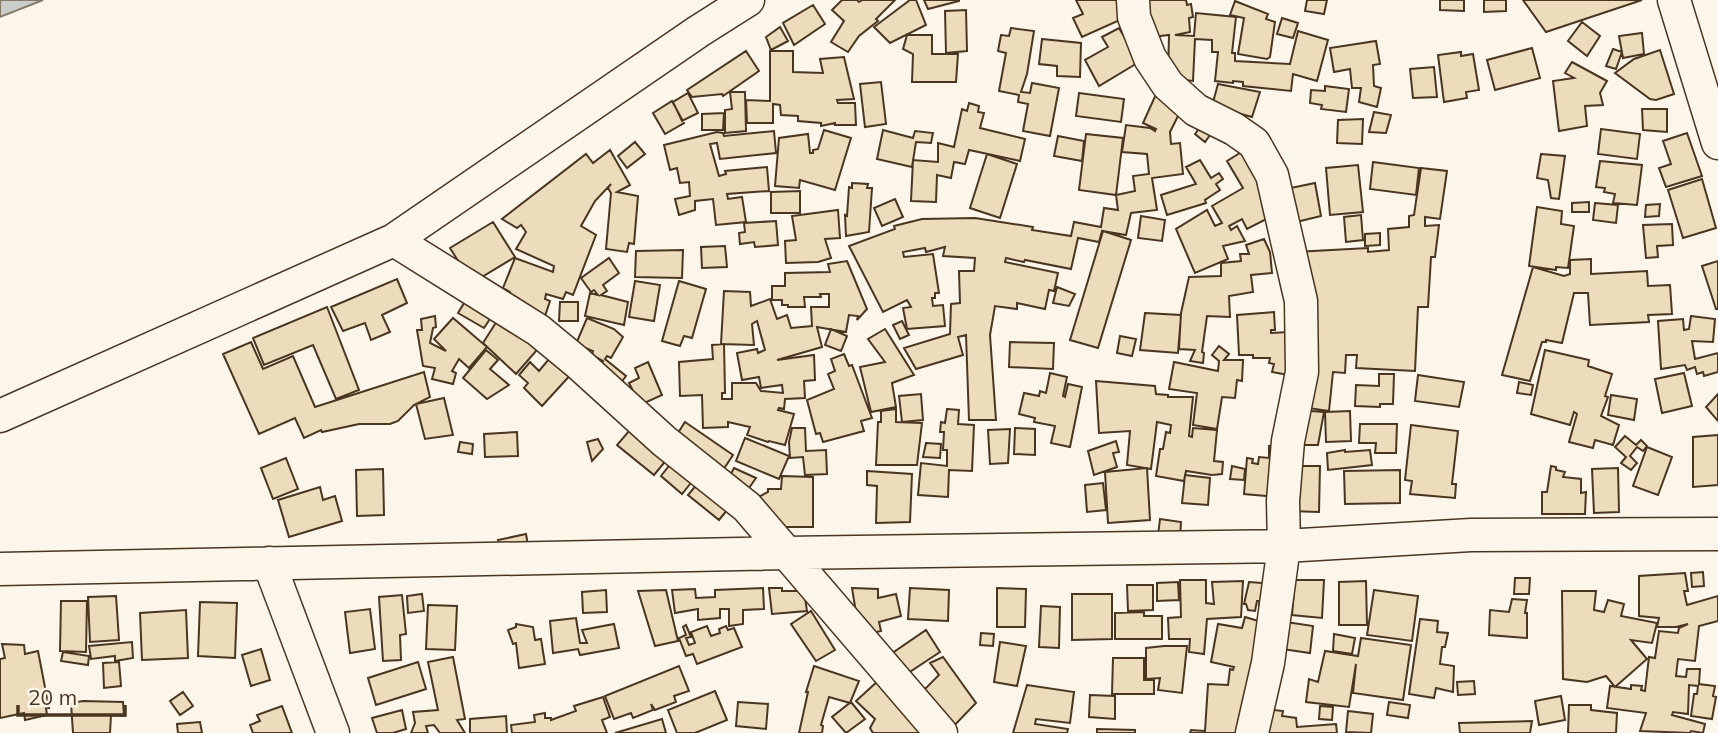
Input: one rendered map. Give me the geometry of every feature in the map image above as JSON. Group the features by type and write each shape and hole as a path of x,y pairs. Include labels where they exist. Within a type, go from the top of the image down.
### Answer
{"street":[{"path":"0,416 394,240 748,0"},
{"path":"1133,0 1134,18 1150,58 1168,85 1196,110 1234,129 1254,144 1272,175 1301,301 1302,372 1288,442 1283,501 1284,546 1268,663 1252,733"},
{"path":"1674,0 1713,113 1718,143"},
{"path":"394,240 538,330 664,442 747,507 941,733"},
{"path":"0,569 785,552 1284,546 1471,535 1718,534"},
{"path":"270,563 333,733"}],"shaded area":[{"path":"0,0 43,0 0,17"}],"building":[{"path":"842,0 895,0 876,19 878,21 859,36 848,52 831,42 844,21 832,10"},
{"path":"910,0 916,0 926,25 890,43 874,27"},
{"path":"924,0 959,0 959,1 928,9"},
{"path":"1076,0 1124,0 1131,15 1082,37 1073,18 1083,14"},
{"path":"1139,0 1186,0 1187,5 1191,4 1193,17 1189,18 1190,32 1175,35 1194,36 1196,13 1236,17 1232,53 1235,53 1235,61 1290,64 1298,31 1328,40 1317,81 1293,74 1291,91 1243,86 1243,82 1215,81 1218,52 1212,52 1212,40 1195,39 1193,81 1168,78 1169,35 1144,38"},
{"path":"1307,0 1327,0 1324,14 1305,11"},
{"path":"1440,0 1464,0 1464,11 1440,10"},
{"path":"1484,0 1506,0 1506,11 1484,12"},
{"path":"1523,0 1642,0 1546,32"},
{"path":"1235,1 1268,14 1266,19 1275,22 1270,57 1267,59 1238,54 1244,18 1230,15"},
{"path":"813,5 825,24 794,45 783,23"},
{"path":"966,10 967,51 946,53 945,11"},
{"path":"1282,18 1298,23 1293,38 1277,34"},
{"path":"1582,22 1600,36 1587,56 1568,41"},
{"path":"780,27 788,41 771,50 766,37"},
{"path":"1011,28 1034,31 1027,74 1021,92 1030,93 1032,83 1059,88 1050,136 1023,131 1028,104 1018,102 1019,95 999,91 1006,53 998,51 1001,35 1009,36"},
{"path":"1119,28 1139,62 1099,86 1085,60 1108,47 1102,37"},
{"path":"1642,33 1644,54 1623,58 1619,36"},
{"path":"907,35 932,35 932,54 958,54 956,82 912,82 913,54 903,49"},
{"path":"1042,39 1081,43 1080,77 1057,76 1057,66 1039,64"},
{"path":"1376,41 1380,64 1373,65 1374,86 1381,88 1377,107 1359,102 1361,88 1352,88 1350,69 1334,72 1330,48"},
{"path":"1532,48 1540,78 1495,90 1487,60"},
{"path":"1613,49 1622,52 1616,69 1606,66"},
{"path":"1660,50 1674,94 1656,100 1650,99 1615,73 1634,59"},
{"path":"746,51 759,71 723,96 692,97 687,90"},
{"path":"770,51 793,51 793,72 823,73 820,59 844,57 854,99 837,100 838,103 855,103 856,125 835,123 821,126 821,123 798,121 798,116 781,115 780,105 773,104 773,123 747,123 746,100 770,101"},
{"path":"1461,52 1461,56 1473,54 1479,90 1466,92 1467,98 1444,102 1438,55"},
{"path":"1572,62 1607,81 1600,93 1603,105 1585,106 1587,126 1559,131 1553,81 1574,78 1565,73"},
{"path":"1434,67 1437,97 1413,98 1410,69"},
{"path":"881,82 886,124 865,127 860,84"},
{"path":"1218,84 1260,92 1252,117 1212,106"},
{"path":"1325,86 1349,89 1346,112 1321,109 1322,105 1310,103 1311,90 1325,91"},
{"path":"730,92 745,92 746,131 725,133 725,110 732,109"},
{"path":"1157,92 1184,104 1170,132 1171,144 1180,143 1183,174 1152,178 1157,210 1131,213 1126,235 1102,231 1099,242 1078,238 1071,269 1006,258 1005,262 1058,273 1054,291 1049,290 1045,309 1017,303 1017,309 995,306 990,335 996,420 969,420 966,335 958,337 963,355 916,369 904,348 950,334 951,304 960,303 959,271 974,271 975,258 943,256 945,247 926,252 925,248 903,252 904,257 933,254 939,293 935,293 935,298 932,298 933,306 943,305 945,326 907,329 903,308 911,307 907,300 883,312 849,246 895,229 894,226 922,219 975,218 1071,236 1074,222 1101,227 1104,208 1118,210 1116,195 1135,191 1133,176 1149,174 1147,154 1122,152 1126,125 1155,131 1156,129 1143,123"},
{"path":"688,93 698,113 682,121 673,102"},
{"path":"1079,93 1124,99 1121,122 1076,116"},
{"path":"672,101 684,123 665,134 653,113"},
{"path":"969,103 979,106 978,112 984,113 980,128 1025,139 1020,161 969,150 965,164 954,162 951,178 937,175 936,202 911,201 913,160 938,162 938,143 954,147 962,109 967,111"},
{"path":"1642,109 1667,109 1667,132 1643,130"},
{"path":"1374,112 1391,115 1386,133 1369,132"},
{"path":"724,113 723,130 702,130 702,114"},
{"path":"1363,119 1362,144 1337,143 1338,120"},
{"path":"1205,121 1215,128 1205,142 1195,134"},
{"path":"1601,129 1640,134 1637,159 1598,154"},
{"path":"824,130 851,138 835,190 800,180 799,188 775,186 779,138 808,134 810,153 813,153 813,150 818,149"},
{"path":"883,130 913,138 915,131 933,133 931,143 916,142 912,167 877,159"},
{"path":"774,131 776,153 720,159 717,143 710,144 719,176 726,174 725,171 767,167 769,191 727,194 728,199 742,197 746,222 716,225 713,199 695,201 695,210 679,215 675,199 690,196 689,182 680,183 677,168 670,170 664,145 717,132 723,133 724,136"},
{"path":"1687,133 1702,176 1666,187 1659,168 1671,164 1663,141"},
{"path":"1086,134 1123,138 1116,195 1079,190"},
{"path":"1058,136 1084,141 1082,161 1054,156"},
{"path":"635,142 645,154 627,168 618,156"},
{"path":"1248,148 1276,214 1247,229 1242,219 1229,226 1231,230 1237,226 1245,241 1223,246 1228,259 1195,273 1176,229 1207,210 1215,226 1222,223 1212,206 1243,188 1227,161"},
{"path":"610,150 630,185 617,192 638,196 634,244 629,243 627,252 606,249 611,193 608,188 611,184 595,201 581,226 596,235 573,295 566,292 563,299 546,294 545,299 550,301 545,316 509,302 510,292 503,288 515,258 553,272 554,266 516,249 526,232 521,225 517,228 502,219 586,154 593,163"},
{"path":"987,154 1017,164 1000,218 970,208"},
{"path":"1541,154 1565,156 1559,199 1551,198 1548,180 1537,178"},
{"path":"1200,160 1211,178 1219,173 1223,179 1216,184 1220,190 1205,200 1206,203 1167,215 1161,195 1196,184 1186,167"},
{"path":"1600,161 1642,165 1637,205 1613,203 1615,194 1604,192 1605,188 1596,187"},
{"path":"1373,162 1419,168 1416,195 1370,189"},
{"path":"1358,165 1363,212 1330,215 1326,168"},
{"path":"1421,168 1447,171 1440,219 1425,217 1425,226 1439,225 1435,257 1431,257 1428,307 1418,307 1415,371 1356,368 1357,355 1346,355 1345,373 1333,372 1329,411 1308,408 1312,277 1300,277 1295,252 1368,248 1368,252 1389,250 1388,229 1409,227 1409,216 1414,215"},
{"path":"1702,179 1716,228 1683,238 1668,190"},
{"path":"852,183 868,184 867,188 872,188 869,232 846,236 845,215 847,216 849,187 852,188"},
{"path":"1315,183 1321,216 1288,224 1281,190"},
{"path":"800,191 800,213 771,213 771,192"},
{"path":"895,199 903,217 882,226 874,208"},
{"path":"1589,202 1589,212 1572,212 1572,203"},
{"path":"1595,203 1618,205 1616,223 1593,220"},
{"path":"1660,204 1659,216 1645,217 1646,205"},
{"path":"1537,207 1562,211 1561,224 1574,226 1568,268 1556,267 1556,270 1529,266"},
{"path":"838,210 840,238 825,239 831,258 818,262 786,263 785,241 796,240 792,216"},
{"path":"1361,215 1363,240 1346,242 1344,217"},
{"path":"1141,216 1165,220 1162,241 1138,238"},
{"path":"776,221 778,245 755,247 754,242 740,244 739,233 745,232 744,223"},
{"path":"493,222 515,257 472,283 450,248"},
{"path":"1672,224 1673,245 1657,246 1658,257 1646,258 1643,225"},
{"path":"1103,231 1131,240 1098,348 1070,340"},
{"path":"1380,233 1380,245 1365,246 1365,234"},
{"path":"1264,239 1270,252 1272,273 1251,275 1253,292 1229,296 1230,317 1207,316 1203,363 1190,361 1195,350 1179,349 1181,313 1189,277 1221,276 1221,263 1241,261 1240,254 1249,254 1246,245"},
{"path":"725,246 727,267 702,268 701,247"},
{"path":"683,250 682,278 635,277 636,251"},
{"path":"609,258 619,273 603,285 607,291 601,295 628,302 624,325 585,316 590,293 598,295 594,290 591,292 581,278"},
{"path":"1591,259 1591,274 1647,271 1648,286 1670,285 1672,314 1648,315 1649,322 1590,325 1588,293 1574,293 1562,343 1546,340 1542,342 1530,381 1502,375 1533,267 1564,276 1570,274 1570,260"},
{"path":"847,261 867,309 857,320 858,316 849,315 846,332 817,327 822,347 777,360 814,355 815,380 804,381 805,398 785,399 784,409 778,410 794,414 785,445 747,435 750,427 728,422 728,427 703,428 702,395 680,396 679,362 713,359 712,345 723,344 724,291 750,292 751,306 770,299 777,319 787,315 791,328 812,326 811,307 829,307 829,294 804,297 805,307 788,307 782,305 782,300 772,300 772,286 785,286 785,273 830,272 828,264","holes":["757,321 765,350 758,353 757,349 737,353 742,380 759,377 761,388 782,385 783,393 761,391 756,383 732,383 732,399 722,399 722,393 725,393 724,344 754,345 752,324"]},
{"path":"1718,261 1718,309 1716,309 1702,266"},
{"path":"397,279 407,303 382,315 390,332 371,340 365,323 343,331 331,307"},
{"path":"635,281 660,285 654,321 629,317"},
{"path":"679,281 706,289 692,338 684,336 680,346 662,341"},
{"path":"1057,287 1075,294 1069,306 1053,303"},
{"path":"469,295 495,311 484,328 458,313"},
{"path":"560,302 578,302 578,321 559,321"},
{"path":"327,307 359,390 336,399 313,345 264,365 253,338"},
{"path":"1274,312 1275,330 1271,330 1271,333 1289,332 1294,376 1272,372 1274,364 1269,363 1270,358 1239,355 1237,315"},
{"path":"502,313 543,343 516,374 483,343"},
{"path":"1145,313 1181,315 1178,353 1140,350"},
{"path":"435,316 436,327 433,328 430,343 446,351 434,339 453,318 487,347 469,368 459,359 452,371 456,373 453,384 432,379 435,368 423,366 417,330 422,330 421,319"},
{"path":"1691,316 1715,319 1713,342 1692,341 1695,359 1718,353 1718,372 1704,376 1703,372 1697,374 1695,367 1687,370 1685,365 1661,369 1658,321 1683,319 1684,330 1689,329"},
{"path":"587,318 614,329 623,337 611,358 607,356 605,359 626,376 614,392 593,375 603,361 592,355 593,351 576,344"},
{"path":"902,321 909,335 900,339 893,325"},
{"path":"831,329 847,336 841,351 825,345"},
{"path":"885,329 914,375 892,383 896,407 871,412 860,367 885,362 868,339"},
{"path":"1120,336 1136,339 1132,356 1117,353"},
{"path":"251,342 263,369 293,356 315,407 424,372 430,397 414,405 398,421 390,424 359,424 322,432 321,430 304,438 295,418 259,434 223,354"},
{"path":"1010,342 1054,343 1053,369 1009,367"},
{"path":"1219,346 1229,354 1224,360 1243,360 1242,381 1237,380 1235,398 1222,397 1217,429 1193,425 1197,393 1169,389 1174,362 1218,371 1219,361 1212,355"},
{"path":"486,350 498,360 490,369 509,385 487,399 463,378"},
{"path":"1545,350 1589,360 1588,366 1612,374 1601,416 1619,425 1613,445 1595,440 1593,448 1569,442 1577,414 1574,412 1570,425 1531,414"},
{"path":"554,353 574,371 542,406 524,388 528,383 519,375 530,362 539,371"},
{"path":"844,354 849,366 852,365 872,418 861,421 864,431 823,442 820,433 816,434 807,400 834,389 828,374 835,371 831,359"},
{"path":"648,362 662,395 640,405 629,383 639,378 635,368"},
{"path":"1050,373 1067,377 1065,397 1068,384 1082,387 1070,447 1051,443 1055,426 1034,422 1035,418 1019,414 1024,393 1039,396 1040,391 1046,393"},
{"path":"1684,373 1692,406 1662,413 1655,379"},
{"path":"1379,374 1394,374 1393,404 1380,404 1380,407 1355,406 1356,385 1379,386"},
{"path":"1418,375 1464,382 1459,407 1415,401"},
{"path":"1096,381 1155,386 1156,394 1193,397 1189,436 1192,437 1193,428 1217,430 1214,461 1223,462 1222,474 1186,471 1184,481 1156,476 1160,449 1163,449 1166,432 1170,433 1171,425 1157,422 1151,469 1127,465 1130,431 1099,433"},
{"path":"1519,382 1533,385 1531,395 1517,393"},
{"path":"921,394 923,420 902,422 899,396"},
{"path":"1718,394 1718,421 1706,407"},
{"path":"1611,395 1637,399 1634,420 1608,415"},
{"path":"444,398 453,435 425,439 416,404"},
{"path":"896,409 896,422 922,423 917,465 876,465 881,411"},
{"path":"947,409 959,410 958,424 974,425 972,471 949,470 948,497 918,495 921,463 947,466 947,450 943,450 944,432 940,432 941,422 945,423"},
{"path":"1296,410 1324,412 1318,445 1290,445"},
{"path":"1350,411 1351,441 1326,442 1325,412"},
{"path":"685,422 733,455 719,476 671,444"},
{"path":"635,424 673,452 654,475 617,445"},
{"path":"1360,424 1397,424 1396,453 1375,453 1376,443 1359,443"},
{"path":"1411,425 1458,431 1452,484 1456,484 1455,498 1410,494 1412,481 1405,480"},
{"path":"792,428 805,428 806,451 826,450 827,474 805,475 803,457 790,458"},
{"path":"1015,428 1035,429 1035,455 1014,454"},
{"path":"1010,429 1008,463 990,464 988,430"},
{"path":"517,432 518,456 485,457 484,434"},
{"path":"1718,435 1718,485 1693,487 1693,437"},
{"path":"1625,436 1636,445 1641,440 1647,446 1643,451 1637,447 1630,456 1637,463 1631,470 1621,463 1626,457 1615,447"},
{"path":"745,438 789,456 779,479 736,461"},
{"path":"598,439 603,449 592,461 587,442"},
{"path":"1116,441 1119,452 1113,453 1117,467 1094,475 1088,451"},
{"path":"460,442 473,444 472,454 458,452"},
{"path":"926,443 941,444 940,458 923,457"},
{"path":"1269,446 1280,446 1278,497 1244,494 1247,458 1258,464 1259,457 1269,458"},
{"path":"1647,447 1672,457 1658,495 1633,486"},
{"path":"1370,450 1372,465 1328,470 1327,453"},
{"path":"676,457 698,474 682,494 661,476"},
{"path":"286,458 298,489 273,499 261,468"},
{"path":"1232,466 1245,469 1244,480 1230,479"},
{"path":"1290,466 1320,466 1319,512 1289,511"},
{"path":"1551,466 1565,472 1563,477 1581,479 1581,493 1586,492 1585,514 1542,514 1542,492 1547,492"},
{"path":"734,468 756,478 742,498 725,485"},
{"path":"1147,468 1150,520 1108,523 1105,472"},
{"path":"1618,468 1619,512 1594,513 1592,469"},
{"path":"383,469 384,515 357,516 356,470"},
{"path":"1400,470 1400,503 1345,504 1344,471"},
{"path":"867,471 912,474 910,522 876,523 877,486 867,485"},
{"path":"1185,475 1210,478 1208,505 1182,503"},
{"path":"782,476 813,477 813,527 768,527 747,503 768,492 768,489 781,489"},
{"path":"702,478 732,504 719,520 688,495"},
{"path":"1103,483 1106,510 1087,512 1085,485"},
{"path":"320,487 323,500 335,496 342,521 289,537 278,500"},
{"path":"1160,519 1181,522 1180,538 1158,536"},
{"path":"526,534 528,546 501,551 498,540"},
{"path":"1703,572 1704,586 1692,587 1691,573"},
{"path":"1685,573 1688,591 1684,591 1687,605 1718,596 1718,621 1699,626 1695,661 1678,659 1676,676 1686,677 1687,669 1700,669 1699,684 1715,686 1712,719 1691,716 1698,686 1689,685 1688,714 1673,712 1672,715 1705,724 1703,733 1640,731 1646,713 1607,708 1610,686 1631,689 1631,685 1642,686 1641,690 1645,691 1649,657 1655,658 1659,631 1678,633 1679,628 1688,624 1657,627 1659,618 1639,616 1639,576"},
{"path":"1515,578 1530,578 1529,594 1514,594"},
{"path":"1180,580 1206,580 1206,603 1214,604 1212,582 1243,581 1241,617 1207,619 1204,654 1189,652 1190,639 1169,639 1168,618 1181,617"},
{"path":"1295,580 1324,580 1322,618 1292,615"},
{"path":"1366,581 1367,625 1339,625 1339,582"},
{"path":"1178,582 1179,600 1157,601 1157,583"},
{"path":"1249,582 1275,584 1270,608 1259,605 1260,601 1257,601 1255,611 1248,610 1244,604"},
{"path":"1127,585 1153,585 1153,610 1128,611"},
{"path":"763,588 764,609 743,610 743,624 729,626 729,609 720,609 720,618 698,620 698,609 675,613 672,590 695,589 696,598 715,597 715,590"},
{"path":"769,588 804,591 807,611 772,614"},
{"path":"852,588 878,589 878,598 896,594 901,616 879,622 881,631 868,634 858,625"},
{"path":"910,588 949,590 948,621 908,619"},
{"path":"997,588 1026,589 1025,627 997,627"},
{"path":"606,590 607,612 583,613 582,592"},
{"path":"666,590 678,641 655,646 638,591"},
{"path":"1374,590 1418,596 1412,641 1367,635"},
{"path":"1562,591 1596,591 1594,610 1604,612 1608,600 1624,604 1621,616 1657,623 1652,643 1631,640 1647,659 1615,687 1606,676 1587,682 1563,679"},
{"path":"422,594 424,611 408,613 407,596"},
{"path":"1072,594 1112,594 1112,639 1072,640"},
{"path":"402,595 406,634 400,635 401,660 383,661 379,597"},
{"path":"116,596 119,640 90,642 88,597"},
{"path":"1512,599 1527,600 1527,638 1489,635 1490,610 1509,612"},
{"path":"61,601 87,601 86,652 60,651"},
{"path":"200,602 237,603 235,658 198,656"},
{"path":"428,605 457,606 455,650 426,649"},
{"path":"1041,606 1060,607 1059,648 1039,647"},
{"path":"370,609 375,649 350,653 345,612"},
{"path":"186,610 188,658 142,660 140,613"},
{"path":"811,611 835,650 816,661 791,624"},
{"path":"1144,612 1144,616 1162,616 1162,639 1115,639 1115,613"},
{"path":"1245,617 1268,624 1246,733 1190,733 1191,730 1205,731 1208,684 1228,685 1230,669 1233,670 1234,667 1211,662 1218,624 1242,628"},
{"path":"576,618 580,643 587,643 582,630 614,624 619,648 580,655 578,649 553,653 550,621"},
{"path":"1420,619 1438,621 1437,632 1448,633 1445,647 1442,647 1440,664 1454,666 1453,692 1436,688 1434,698 1409,694"},
{"path":"1286,622 1313,626 1310,653 1282,649"},
{"path":"516,624 533,627 535,640 541,639 545,664 519,668 516,643 513,644 508,630 516,627"},
{"path":"686,625 691,637 686,638 689,645 695,643 691,632 707,626 711,636 720,633 719,629 726,626 728,630 734,628 742,647 697,664 693,654 686,656 679,638 686,635 683,627"},
{"path":"926,630 940,652 902,677 888,656"},
{"path":"981,633 994,634 993,646 980,645"},
{"path":"1334,634 1355,638 1352,654 1333,651"},
{"path":"1361,638 1411,645 1403,700 1353,693 1356,664 1349,707 1306,702 1309,679 1318,682 1325,651 1358,656"},
{"path":"132,642 133,658 115,661 115,656 91,659 89,646"},
{"path":"1000,642 1026,646 1017,686 994,682"},
{"path":"2,644 24,645 25,654 38,651 49,708 46,708 47,715 25,720 24,713 0,718 0,659 5,658"},
{"path":"1187,646 1182,693 1158,690 1160,678 1146,679 1146,648"},
{"path":"261,649 270,680 251,686 242,655"},
{"path":"63,652 89,656 88,665 61,661"},
{"path":"453,657 465,719 457,720 465,733 440,733 434,725 426,726 428,733 411,733 415,723 413,712 438,710 428,662"},
{"path":"943,657 976,703 948,732 915,699 939,675 930,663"},
{"path":"1113,658 1144,658 1144,680 1154,680 1154,694 1112,694"},
{"path":"119,662 121,686 104,688 103,663"},
{"path":"418,662 426,689 376,705 368,678"},
{"path":"679,666 689,691 674,696 676,702 655,710 651,704 653,710 633,718 631,713 614,719 605,696"},
{"path":"814,666 859,681 850,703 829,697 821,725 822,733 799,733 806,692"},
{"path":"879,680 922,733 873,733 870,728 875,719 856,701"},
{"path":"1474,681 1475,694 1458,695 1457,682"},
{"path":"1027,685 1074,692 1070,723 1036,719 1035,724 1068,729 1067,733 1013,733"},
{"path":"715,691 727,720 695,733 677,733 668,710"},
{"path":"183,692 193,706 180,715 170,701"},
{"path":"1090,695 1115,696 1115,719 1089,717"},
{"path":"1561,696 1565,720 1539,725 1535,701"},
{"path":"603,697 610,717 602,720 607,733 512,733 511,725 535,722 534,715 545,713 545,718 551,720 576,711 574,706"},
{"path":"123,702 124,716 111,715 110,733 73,733 71,703"},
{"path":"738,702 768,704 766,729 736,726"},
{"path":"851,702 865,719 846,733 832,717"},
{"path":"1389,702 1410,705 1408,718 1387,715"},
{"path":"1569,705 1591,705 1591,710 1617,713 1616,733 1568,733"},
{"path":"282,706 292,733 253,733 250,725 260,721 257,715"},
{"path":"1320,706 1333,707 1332,720 1319,719"},
{"path":"1258,708 1283,711 1282,716 1296,718 1297,727 1336,724 1337,733 1255,733"},
{"path":"402,710 406,729 393,733 377,733 372,718"},
{"path":"1348,711 1373,714 1371,733 1346,732"},
{"path":"506,716 507,733 470,733 470,719"},
{"path":"662,719 666,733 615,733"},
{"path":"1532,721 1530,733 1460,733 1459,723"},
{"path":"200,722 202,733 178,733 177,724"},
{"path":"1097,729 1135,730 1135,733 1097,733"}]}
